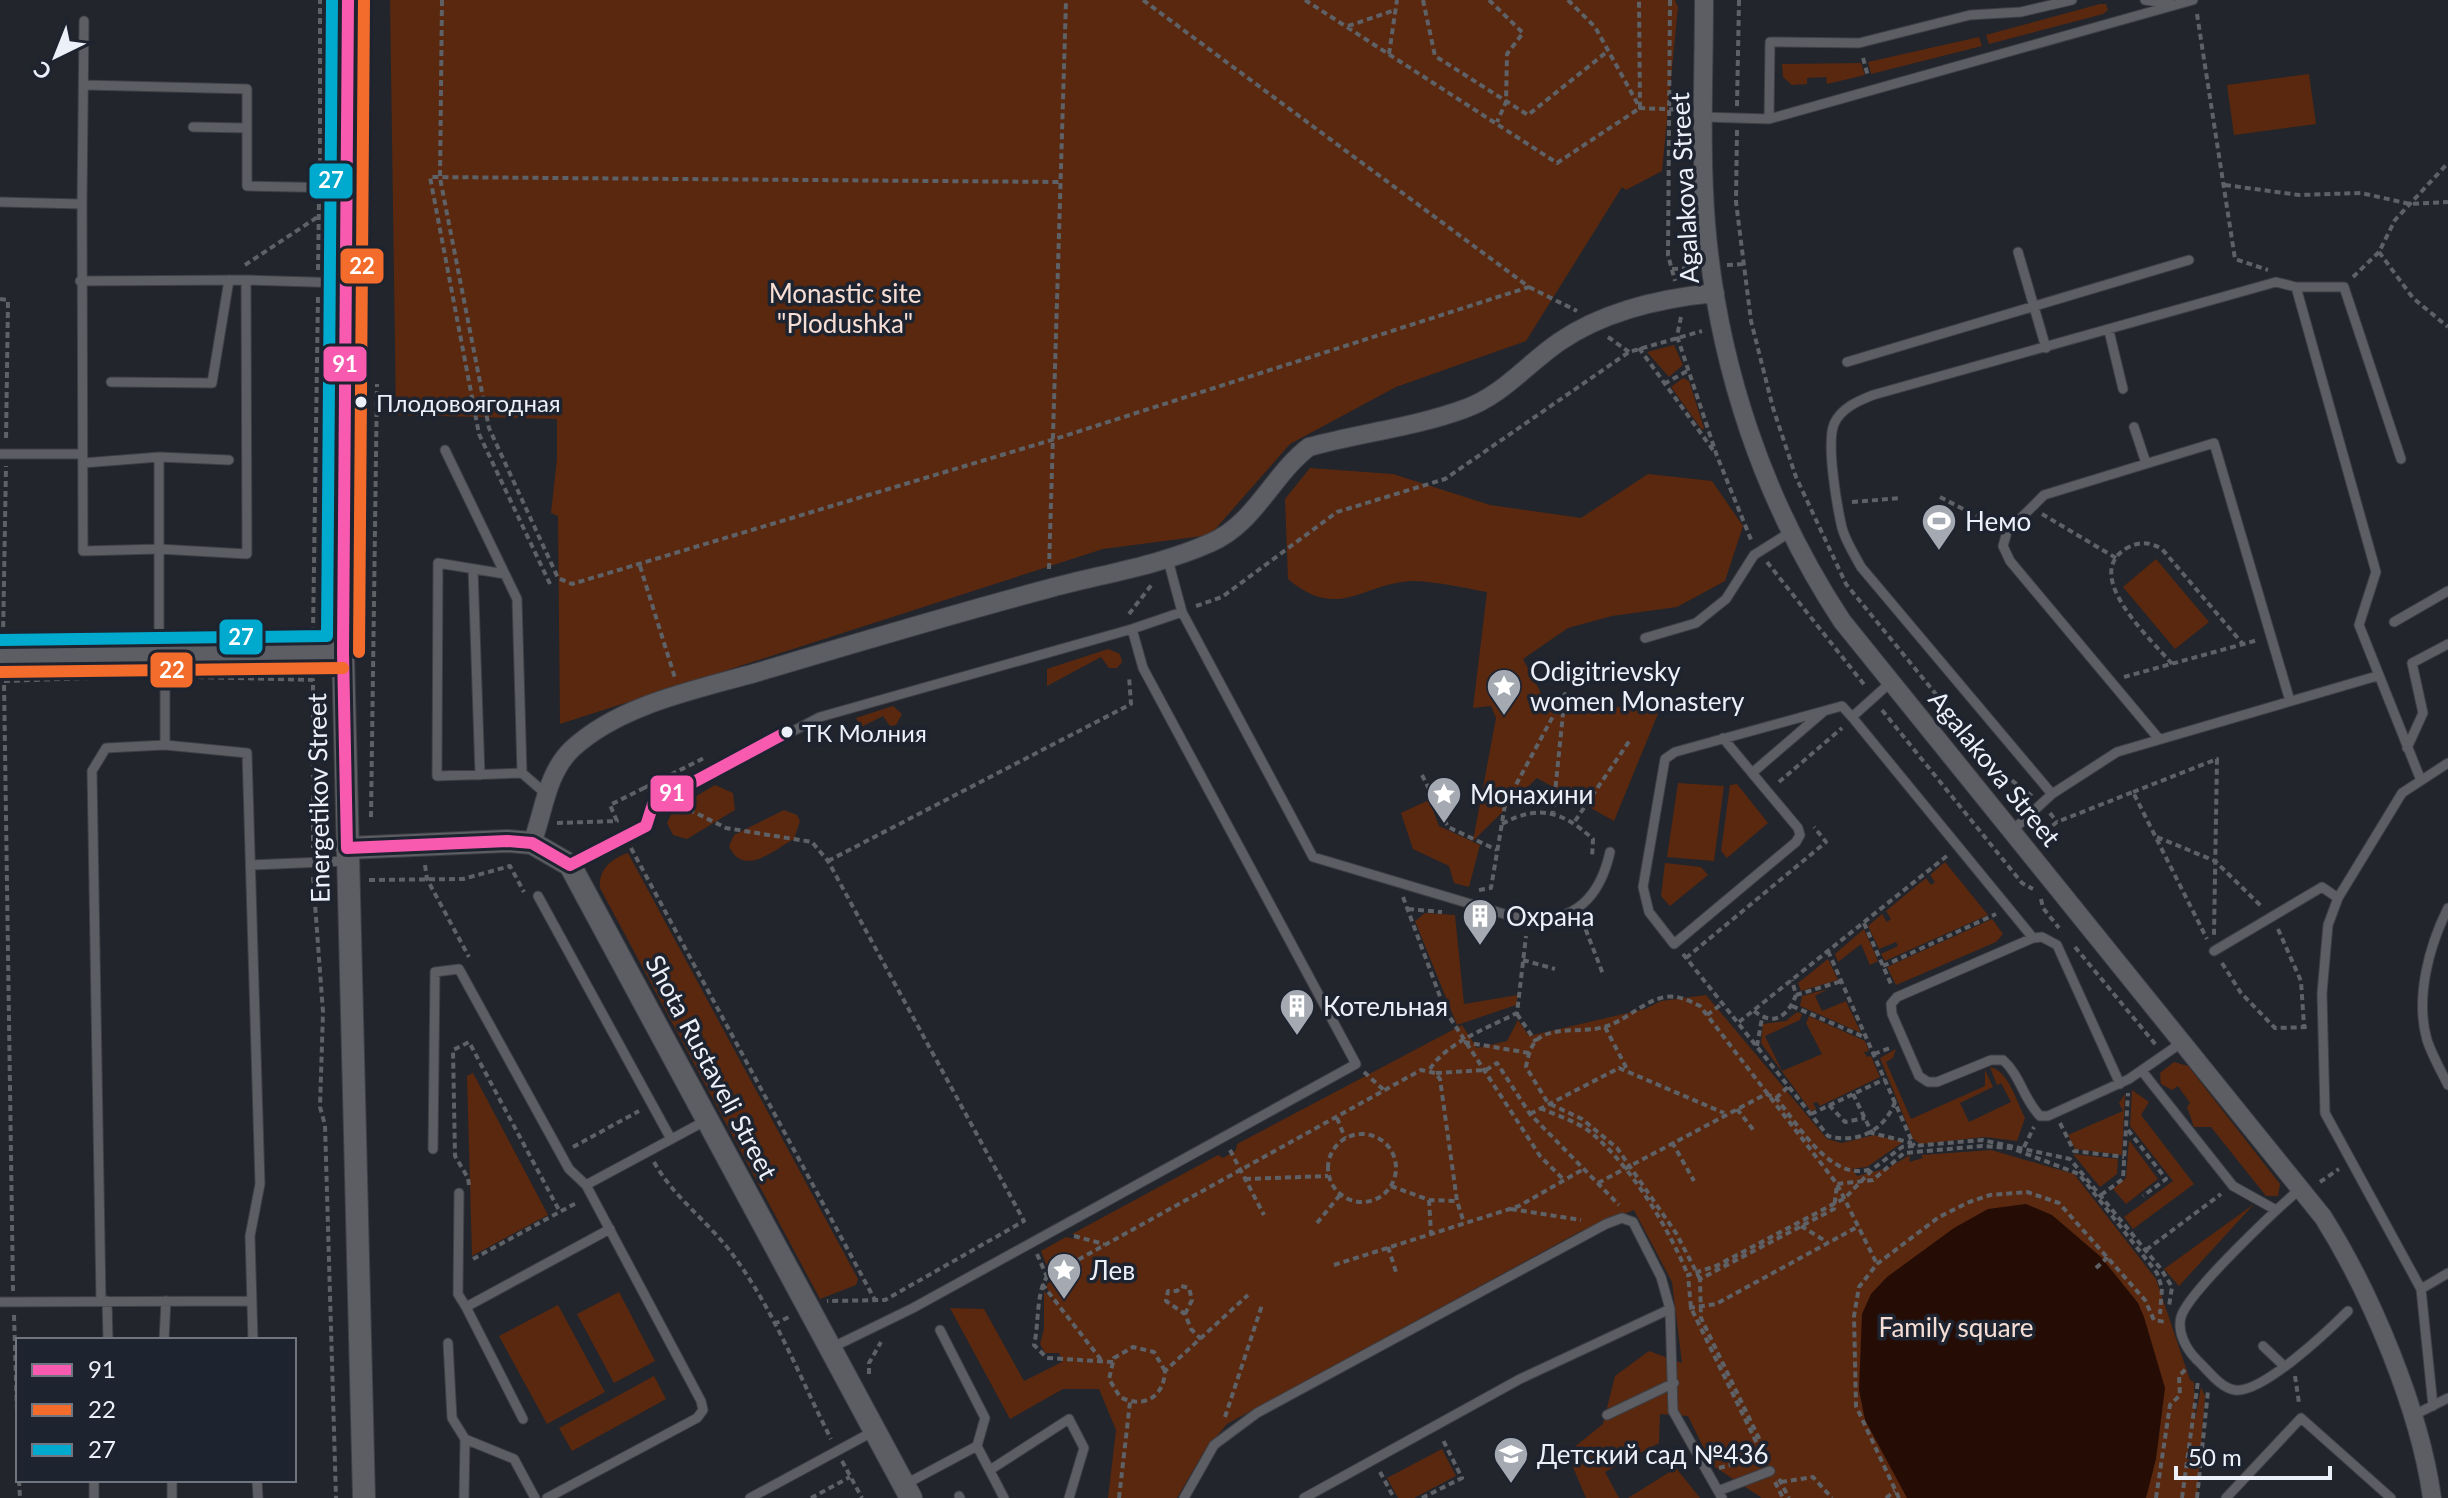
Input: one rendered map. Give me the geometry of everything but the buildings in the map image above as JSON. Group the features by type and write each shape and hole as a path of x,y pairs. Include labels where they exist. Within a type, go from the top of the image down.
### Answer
{"street":[{"name":"Energetikov Street","path":"348,0 343,652 364,1498"},
{"name":"Agalakova Street","path":"1704,0 1706,226 1715,293 1737,394 1789,533 1842,621 2184,1041 2336,1237 2414,1415 2432,1498"},
{"path":"535,833 545,793 570,751 593,733 680,695 1048,589 1168,560 1232,531 1247,518 1288,463 1309,447 1464,409 1492,396 1558,343 1590,324 1679,297 1715,293"},
{"path":"0,656 343,652"},
{"path":"348,854 489,841 535,833"},
{"path":"535,833 570,865"},
{"name":"Shota Rustaveli Street","path":"570,865 907,1492"}],"lane":[{"path":"1769,119 1770,42 1859,43 1970,15 2021,12 2072,0"},
{"path":"2145,0 2174,5"},
{"path":"1704,114 1769,119 2194,0"},
{"path":"84,21 80,281 83,551 159,549 247,554 246,280"},
{"path":"84,85 247,89 247,186 346,188"},
{"path":"193,127 247,128"},
{"path":"0,202 82,204"},
{"path":"2018,252 2046,348"},
{"path":"1847,362 2189,260"},
{"path":"111,382 212,383 229,280"},
{"path":"80,281 345,283"},
{"path":"2052,794 1861,567 1842,528 1831,440 1842,412 1873,395 2276,282 2296,287 2344,287 2401,459"},
{"path":"2296,287 2376,572 2359,625 2420,778"},
{"path":"2109,331 2123,389"},
{"path":"2134,427 2146,463"},
{"path":"2159,739 2010,561 2003,546 2007,532 2044,495 2214,443 2290,701"},
{"path":"445,450 517,599 522,773"},
{"path":"0,454 229,460"},
{"path":"159,457 159,652 165,676 165,745"},
{"path":"1645,638 1696,623 1726,599 1759,552 1789,533"},
{"path":"1168,560 1182,612 1313,857 1528,921 1565,917 1577,908 1604,880 1610,852"},
{"path":"505,574 438,563 437,776 522,773 545,793"},
{"path":"473,569 480,775"},
{"path":"2394,622 2448,591"},
{"path":"570,865 646,826 653,804 820,717 1182,612"},
{"path":"831,1348 894,1319 1356,1064 1143,668 1132,629"},
{"path":"2407,748 2423,713 2412,663 2448,644"},
{"path":"2013,830 2052,794 2117,752 2377,676"},
{"path":"1852,717 1891,682"},
{"path":"1723,738 1800,835 1674,944 1649,912 1643,887 1665,759 1675,752 1723,738 1842,706 2033,938"},
{"path":"1752,773 1823,712"},
{"path":"108,1338 104,1301 92,771 106,748 165,745 247,753 260,1184 250,1236 253,1338"},
{"path":"2433,1406 2421,1289 2325,1113 2322,1029 2328,925 2338,898 2402,793 2420,778 2448,763"},
{"path":"251,865 312,862 348,854"},
{"path":"2214,951 2322,887 2338,898"},
{"path":"538,896 671,1139"},
{"path":"2448,908 2429,962 2423,1002 2427,1039 2448,1085"},
{"path":"2124,1081 2057,945 2042,937 2033,938 1897,997 1891,1004 1892,1014 1919,1076 1928,1082 1937,1082 1991,1060 2003,1060 2011,1067 2040,1116 2055,1113 2124,1081 2184,1041"},
{"path":"433,1149 435,972 459,969 569,1169 589,1190 703,1410 697,1418 547,1498"},
{"path":"2142,1071 2233,1186 2276,1210"},
{"path":"589,1190 649,1151 708,1119"},
{"path":"2301,1188 2276,1210 2186,1306 2181,1333 2192,1354 2222,1385 2235,1390 2248,1389 2313,1347 2348,1311"},
{"path":"464,1192 458,1294 523,1419"},
{"path":"1184,1498 1214,1445 1230,1431 1622,1218 1633,1222 1661,1277 1670,1309 1673,1411 1706,1471 1720,1494 1770,1471"},
{"path":"466,1307 610,1229"},
{"path":"2421,1289 2448,1273"},
{"path":"164,1338 166,1301"},
{"path":"0,1302 252,1301"},
{"path":"1304,1498 1520,1379 1670,1309"},
{"path":"907,1492 977,1446 985,1418 940,1330"},
{"path":"448,1343 452,1418 465,1439 464,1498"},
{"path":"2263,1346 2288,1363"},
{"path":"1607,1415 1674,1383"},
{"path":"2414,1415 2448,1398"},
{"path":"2226,1498 2301,1418 2388,1498"},
{"path":"990,1470 1069,1419 1084,1448 1069,1498"},
{"path":"750,1498 874,1431"},
{"path":"465,1439 514,1459 535,1498"},
{"path":"977,1446 1004,1498"}],"path":[{"path":"313,633 320,0"},
{"path":"442,0 440,178 489,428 558,578 572,584 1055,439 1529,287"},
{"path":"1048,589 1055,439 1066,0"},
{"path":"1143,0 1529,287 1573,307"},
{"path":"1305,0 1557,163 1640,108 1704,114"},
{"path":"1389,54 1397,0"},
{"path":"1423,0 1435,56 1528,115 1608,51"},
{"path":"1489,0 1523,33 1507,54 1506,102 1497,122"},
{"path":"1568,0 1595,27 1640,108"},
{"path":"1639,0 1640,108"},
{"path":"1670,0 1668,255 1682,313 1677,336 1745,531 1874,697 1886,718 2005,863 2040,898 2043,908 2063,933"},
{"path":"2194,0 2235,259 2267,269 2276,282"},
{"path":"1347,27 1395,10"},
{"path":"1859,43 1872,90"},
{"path":"2344,287 2379,252 2395,220 2448,163"},
{"path":"550,584 479,434 430,177 1061,182"},
{"path":"2224,185 2299,195 2361,193 2410,204 2448,202"},
{"path":"240,268 319,216"},
{"path":"2379,252 2413,298 2448,327"},
{"path":"1182,612 1222,597 1337,512 1445,479 1639,348 1677,336 1751,321"},
{"path":"1639,348 1717,456"},
{"path":"1664,384 1689,370"},
{"path":"375,829 371,817 377,384"},
{"path":"1940,497 2007,532"},
{"path":"1839,503 1901,498"},
{"path":"2030,507 2116,558"},
{"path":"2172,664 2113,589 2111,572 2116,558 2132,545 2153,544 2162,549 2242,643"},
{"path":"640,566 680,695"},
{"path":"2110,681 2272,636"},
{"path":"828,861 1131,704 1129,675"},
{"path":"165,676 313,680 312,862 323,1012 320,1107 325,1125 336,1498"},
{"path":"16,1374 4,681 92,678"},
{"path":"1441,895 1491,888 1505,805 1565,694 1553,813"},
{"path":"1768,791 1852,717"},
{"path":"1574,822 1630,740"},
{"path":"1985,878 2057,822 2217,759 2214,951"},
{"path":"1422,775 1448,827 1497,850"},
{"path":"774,1324 822,1301 885,1300 1024,1221 828,861 812,842 726,828 644,788 610,805 617,821 875,1300"},
{"path":"2133,792 2214,951 2241,993 2275,1028 2322,1029"},
{"path":"346,819 371,817"},
{"path":"535,833 617,821"},
{"path":"1739,1023 1959,847"},
{"path":"367,881 463,879 510,866 524,893"},
{"path":"1396,880 1445,1010 1540,1156 1564,1180"},
{"path":"1577,908 1603,974"},
{"path":"1883,966 2009,908"},
{"path":"1408,909 1452,912"},
{"path":"1864,923 1897,997"},
{"path":"1674,944 1828,1136 1843,1140 1872,1133 1889,1119 1895,1102"},
{"path":"2073,945 2164,1055"},
{"path":"1828,951 1913,1144"},
{"path":"1522,960 1555,969"},
{"path":"1753,1011 1762,1018 1775,1019 1786,1015 1796,995 1792,980"},
{"path":"1796,995 1842,981"},
{"path":"1786,1498 1701,1318 1700,1279 1676,1233 1629,1164 1594,1127 1548,1103 1526,1067 1529,1053 1536,1042 1550,1033 1585,1033 1605,1027 1665,997 1682,997 1700,1006 1766,1094 1822,1153 1842,1169 1851,1172 1874,1168"},
{"path":"1707,1015 1723,1003"},
{"path":"1792,1006 1867,1038"},
{"path":"1517,1013 1536,1042"},
{"path":"1757,1046 1762,1018"},
{"path":"1605,1027 1629,1073"},
{"path":"1463,1041 1529,1053"},
{"path":"464,1192 468,1178 455,1156 453,1050 469,1042 560,1212"},
{"path":"1113,1362 1047,1358 1034,1345 1040,1320 1042,1284 1047,1277 1421,1070 1435,1073 1486,1070 1497,1063 1530,1114 1633,1222"},
{"path":"1356,1064 1386,1092"},
{"path":"1530,1114 1619,1068 1725,1113"},
{"path":"1435,1073 1440,1079 1457,1201 1464,1223"},
{"path":"1811,1114 1885,1079"},
{"path":"2101,1195 2123,1179 2126,1128 2124,1081"},
{"path":"1774,1099 1789,1086"},
{"path":"1598,1183 1623,1167 1766,1094"},
{"path":"1853,1094 1872,1133 1913,1144"},
{"path":"1774,1099 1837,1184 1877,1264"},
{"path":"1829,1105 1845,1122 1865,1118"},
{"path":"1540,1108 1594,1135 1623,1167 1675,1246 1688,1275 1691,1308 1778,1483"},
{"path":"572,1147 643,1109 647,1119"},
{"path":"1737,1109 1755,1132"},
{"path":"2055,1113 2074,1151"},
{"path":"2024,1147 2040,1116"},
{"path":"1337,1118 1345,1138"},
{"path":"2126,1128 2166,1179 2143,1196"},
{"path":"1370,1135 1390,1149 1396,1174 1384,1195 1362,1203 1340,1195 1328,1176 1330,1154 1345,1138 1370,1135"},
{"path":"1223,1136 1264,1215"},
{"path":"1688,1275 1716,1266 1845,1198 1874,1168 1902,1147 1982,1140 2070,1159 2146,1250 2172,1287 2166,1322 2168,1331"},
{"path":"1672,1142 1694,1181"},
{"path":"1837,1184 1873,1180 1904,1153 1982,1146 2011,1148 2079,1174 2157,1273 2162,1288 2160,1314"},
{"path":"649,1151 664,1179 733,1255 774,1324 862,1498"},
{"path":"2074,1151 2124,1157"},
{"path":"2070,1159 2074,1151"},
{"path":"641,1169 654,1161"},
{"path":"1334,1265 1508,1209 1582,1170"},
{"path":"1245,1179 1328,1176"},
{"path":"1700,1279 1834,1209 1837,1184"},
{"path":"1391,1186 1429,1200 1457,1201"},
{"path":"2146,1250 2233,1186"},
{"path":"469,1247 469,1261 560,1212 589,1190"},
{"path":"1899,1498 1856,1406 1854,1316 1859,1287 1877,1264 1939,1217 1990,1195 2012,1191 2037,1193 2059,1203 2145,1300 2154,1320 2166,1322"},
{"path":"1317,1223 1340,1195"},
{"path":"1429,1200 1431,1234"},
{"path":"1508,1209 1606,1224"},
{"path":"1795,1223 1828,1243"},
{"path":"1670,1309 1716,1304 1859,1226"},
{"path":"1054,1231 1106,1245"},
{"path":"1388,1247 1397,1275"},
{"path":"2096,1268 2108,1257"},
{"path":"1042,1284 1102,1361"},
{"path":"1185,1314 1192,1300 1189,1288 1181,1286 1177,1291 1168,1291 1166,1301 1185,1314 1191,1329 1201,1339"},
{"path":"1165,1371 1248,1295"},
{"path":"870,1388 869,1363 879,1343 900,1331 885,1300"},
{"path":"1230,1431 1224,1422 1262,1305"},
{"path":"1144,1347 1162,1361 1165,1371 1165,1382 1151,1399 1130,1402 1113,1389 1109,1379 1113,1362 1123,1350 1144,1347"},
{"path":"2156,1498 2170,1405 2180,1395 2179,1376 2190,1366 2183,1357"},
{"path":"2288,1363 2301,1418"},
{"path":"2182,1498 2199,1375 2208,1384 2197,1498"},
{"path":"1119,1498 1130,1402"},
{"path":"1422,1498 1462,1478 1435,1426"},
{"path":"1706,1471 1763,1457"},
{"path":"1374,1460 1394,1498"},
{"path":"811,1498 850,1477"},
{"path":"1778,1483 1813,1477 1832,1498"},
{"path":"1886,1498 1895,1491"}],"green space":[{"name":"Monastic site \"Plodushka\"","path":"390,0 1675,0 1678,7 1662,171 1626,190 1622,187 1526,341 1396,387 1290,444 1210,535 1103,549 560,724 558,516 551,513 557,459 557,419 396,415"},
{"path":"2106,4 2108,10 2103,14 1989,44 1986,35"},
{"path":"1979,37 1982,46 1871,74 1868,62"},
{"path":"1861,63 1865,75 1827,84 1826,77 1807,78 1807,84 1792,85 1783,77 1782,64"},
{"path":"2309,74 2316,124 2234,135 2227,85"},
{"path":"1674,345 1683,365 1669,377 1647,352"},
{"path":"1683,378 1689,381 1704,428 1702,430 1671,387"},
{"path":"1310,468 1393,474 1490,505 1581,518 1648,474 1712,481 1743,526 1725,581 1677,607 1612,616 1568,628 1523,659 1551,712 1662,704 1614,821 1537,778 1473,841 1496,718 1491,706 1473,708 1487,592 1412,581 1336,599 1306,592 1288,579 1285,499"},
{"path":"2156,559 2209,622 2175,649 2123,587"},
{"path":"1108,649 1120,654 1122,662 1117,668 1109,668 1101,657 1047,686 1047,669"},
{"path":"893,706 902,714 896,725 890,726 883,716 861,727 856,718"},
{"path":"1678,783 1724,786 1714,861 1667,857"},
{"path":"1737,784 1768,823 1727,858 1721,851 1730,785"},
{"path":"715,785 733,793 735,810 687,839 673,835 667,823 673,810"},
{"path":"1429,800 1439,826 1480,845 1469,887 1454,883 1449,866 1413,849 1401,813"},
{"path":"784,810 797,815 800,821 794,839 759,859 742,860 735,855 729,846 734,835"},
{"path":"628,853 858,1279 856,1285 820,1299 600,888 601,876 607,866"},
{"path":"1945,862 1988,915 1885,961 1881,954 1898,946 1896,942 1879,949 1868,926 1882,914 1887,922 1891,919 1886,911 1926,878 1931,885 1935,882 1930,875"},
{"path":"1665,863 1701,867 1708,875 1670,906 1661,896"},
{"path":"1425,913 1455,915 1464,1004 1518,995 1516,1005 1457,1025 1415,921"},
{"path":"1992,919 2003,934 1996,942 1896,985 1887,967"},
{"path":"1864,929 1878,961 1870,965 1861,944 1838,962 1835,954"},
{"path":"1828,959 1838,980 1801,991 1798,983"},
{"path":"1828,989 1815,996 1822,1011 1846,1001 1861,1033 1800,1006 1802,996"},
{"name":"Family square","path":"1706,995 1827,1139 1842,1143 1874,1135 1903,1142 1867,1167 1852,1169 1857,1176 1888,1168 1910,1155 1909,1162 1923,1158 1921,1155 1991,1150 2074,1174 2156,1279 2190,1380 2194,1382 2195,1419 2201,1387 2205,1396 2197,1498 1762,1498 1712,1465 1688,1416 1660,1414 1659,1443 1605,1472 1619,1498 1586,1498 1567,1453 1603,1424 1615,1376 1649,1351 1682,1363 1672,1282 1634,1210 1579,1232 1227,1424 1203,1453 1177,1498 1108,1498 1116,1430 1099,1389 1063,1389 1010,1419 950,1308 984,1309 1024,1381 1062,1362 1059,1353 1045,1353 1040,1344 1044,1329 1044,1291 1054,1302 1046,1286 1052,1279 1041,1251 1066,1237 1075,1239 1080,1236 1072,1234 1218,1155 1223,1158 1236,1150 1237,1144 1462,1025 1477,1048 1507,1041 1518,1020 1529,1036 1645,1009 1661,1001"},
{"path":"1797,1012 1802,1014 1800,1020 1765,1036 1782,1071 1822,1054 1806,1023 1809,1016 1865,1041 1869,1051 1864,1052 1867,1057 1871,1056 1880,1077 1820,1106 1817,1102 1813,1103 1816,1109 1811,1111 1761,1043 1763,1024 1786,1021"},
{"path":"1896,1049 1893,1058 1886,1062 1911,1119 1985,1086 1985,1070 1993,1087 1960,1103 1969,1122 2011,1102 2001,1083 1997,1085 1990,1067 2007,1080 2025,1118 2017,1141 1985,1137 1920,1144 1913,1139 1880,1058"},
{"path":"2174,1062 2188,1066 2280,1184 2278,1196 2266,1196 2211,1127 2194,1127 2187,1107 2190,1103 2178,1086 2172,1090 2161,1084 2160,1073"},
{"path":"473,1073 548,1215 472,1256 467,1076"},
{"path":"2132,1090 2149,1102 2141,1115 2194,1184 2133,1229 2124,1217 2173,1181 2130,1126"},
{"path":"2125,1094 2122,1155 2075,1149 2068,1135 2123,1111 2119,1103"},
{"path":"2129,1140 2158,1179 2126,1204 2113,1189 2126,1178"},
{"path":"2073,1154 2118,1159 2117,1174 2100,1187"},
{"path":"2254,1204 2179,1286 2164,1269"},
{"path":"619,1292 655,1361 614,1383 577,1314"},
{"path":"558,1305 605,1392 547,1424 499,1336"},
{"path":"654,1376 666,1399 572,1451 559,1428"},
{"path":"1442,1449 1456,1476 1414,1498 1398,1498 1387,1478"},
{"path":"1676,1468 1700,1498 1628,1498"}],"shaded area":[{"path":"2026,1204 2052,1215 2101,1257 2138,1303 2144,1317 2165,1388 2156,1459 2146,1498 1907,1498 1865,1420 1859,1390 1862,1314 1871,1294 1887,1277 1954,1228 1988,1209"}],"transit line":[{"name":"27","path":"0,640 327,636 332,0"},
{"name":"91","path":"347,848 343,652 348,0"},
{"name":"22","path":"359,652 364,0"},
{"name":"22","path":"0,672 343,668"},
{"name":"91","path":"570,865 646,826 653,804 787,732"},
{"name":"91","path":"347,848 507,841 532,843 570,865"}],"place":[{"name":"Плодовоягодная","path":"361,402"},
{"name":"Немо","path":"1939,552"},
{"name":"Odigitrievsky women Monastery","path":"1504,717"},
{"name":"ТК Молния","path":"787,732"},
{"name":"Монахини","path":"1444,825"},
{"name":"Охрана","path":"1480,947"},
{"name":"Котельная","path":"1297,1037"},
{"name":"Лев","path":"1064,1301"},
{"name":"Детский сад №436","path":"1511,1485"}]}
